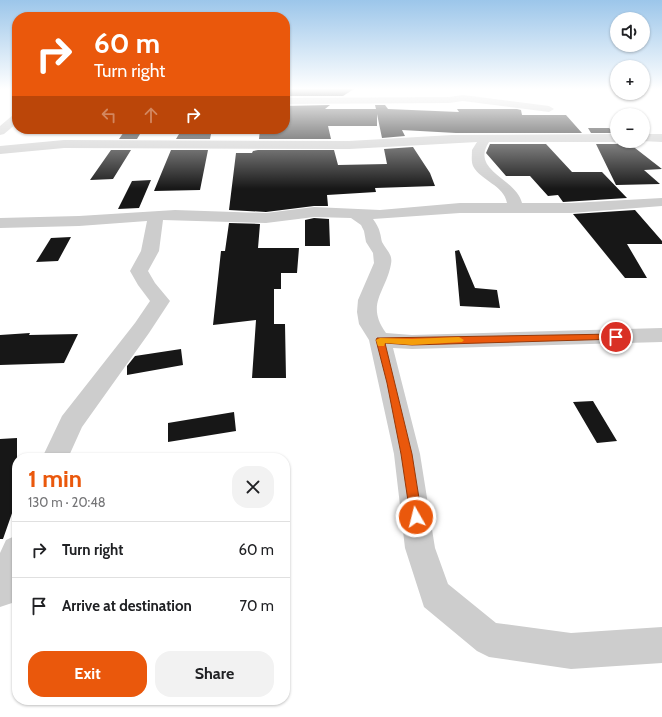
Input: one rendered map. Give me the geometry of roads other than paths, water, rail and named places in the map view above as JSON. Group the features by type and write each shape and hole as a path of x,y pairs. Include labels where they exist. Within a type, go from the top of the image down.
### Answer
{"street":[{"path":"0,132 8,122"},
{"path":"0,150 64,144 251,139 380,145 437,140 610,138"},
{"path":"650,138 662,138"},
{"path":"485,140 478,150 480,165 511,194 515,202 515,207"},
{"path":"0,223 175,215 266,218 314,212 380,215 460,208 571,208 662,202"},
{"path":"356,215 367,222 372,231 374,242 382,253 383,263 368,300 367,312 369,324 380,340 391,383 407,454 420,548 436,595 489,639 571,651 662,645"},
{"path":"57,453 71,423 142,328 160,301 147,285 139,271 150,251 156,216"},
{"path":"380,340 412,342 662,336"},
{"path":"0,591 12,562"}]}
